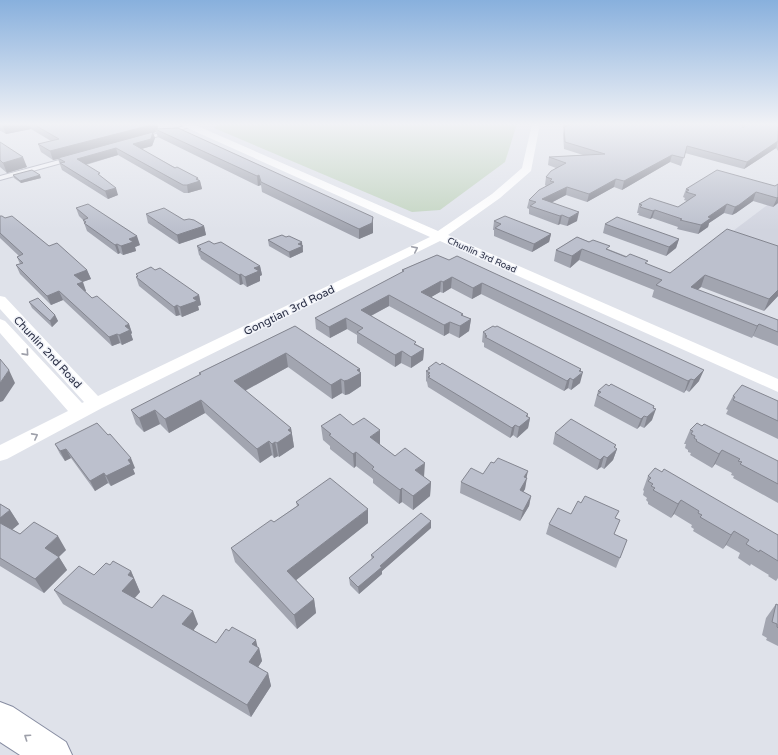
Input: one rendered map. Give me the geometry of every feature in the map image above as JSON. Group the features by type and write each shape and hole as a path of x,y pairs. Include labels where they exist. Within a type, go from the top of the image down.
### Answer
{"highway":[{"path":"0,720 53,755"}],"street":[{"path":"0,178 69,159"},
{"name":"Chunlin 3rd Road","path":"272,159 778,386"},
{"name":"Gongtian 3rd Road","path":"436,232 488,194 518,168 520,159"},
{"name":"Gongtian 3rd Road","path":"0,440 77,408 436,232 496,196 527,169 529,159"},
{"name":"Chunlin 3rd Road","path":"436,232 778,376"},
{"name":"Chunlin 2nd Road","path":"0,300 93,400"},
{"name":"Chunlin 2nd Road","path":"0,324 77,408"},
{"name":"Gongtian 3rd Road","path":"0,454 77,408"}],"shaded area":[{"path":"778,197 778,250 729,234"}],"green space":[{"path":"288,159 506,159 505,162 440,210 412,212"}],"building":[{"path":"0,159 16,159 3,163"},
{"path":"60,159 77,159 100,173 98,174 116,188 105,191 60,163 65,162"},
{"path":"136,159 160,159 198,178 196,179 200,181 183,185"},
{"path":"221,159 246,159 373,217 372,223 359,229 261,182 259,175 257,176"},
{"path":"555,159 664,159 624,181 616,179 589,194 567,187 542,199 579,212 569,218 530,206 536,202 529,200 539,190 554,182 550,181 552,179 546,177 551,171 566,163"},
{"path":"737,159 751,159 747,162"},
{"path":"32,170 40,175 20,181 13,175"},
{"path":"717,170 775,186 778,184 778,197 756,192 735,207 727,204 708,217 711,218 701,225 680,220 682,219 655,210 653,211 640,207 642,205 639,204 650,198 678,207 696,195 686,192 689,190 686,189"},
{"path":"88,204 137,236 129,239 133,242 121,246 117,244 115,245 84,223 86,222 83,220 88,218 76,208"},
{"path":"164,208 184,220 194,220 204,226 177,235 146,214"},
{"path":"0,216 5,218 12,216 49,246 57,243 87,270 74,275 83,282 77,284 92,298 97,296 129,324 125,326 130,330 119,335 117,334 109,337 59,291 47,296 16,265 23,263 17,257 23,254 0,233"},
{"path":"505,216 551,234 534,244 495,228 501,224 494,221"},
{"path":"617,217 679,239 669,247 605,224"},
{"path":"727,229 778,246 778,290 769,299 705,275 691,287 778,320 778,332 759,324 757,326 656,285 662,280 582,249 572,256 556,250 577,237 589,242 593,240 610,246 606,249 626,257 630,254 648,261 645,263 670,273"},
{"path":"282,235 286,237 289,236 302,242 298,244 303,246 289,252 268,240"},
{"path":"209,241 214,244 221,242 260,266 254,268 259,271 245,277 241,274 239,275 199,250 201,249 197,246"},
{"path":"437,255 449,260 457,256 704,370 694,380 691,379 688,381 482,283 473,288 452,277 421,292 463,314 461,315 471,319 460,326 450,322 444,325 389,295 361,310 416,342 414,344 424,349 411,357 402,351 395,355 357,332 363,328 346,318 329,327 315,318 404,271 402,270"},
{"path":"151,267 155,270 160,268 199,295 193,298 197,301 180,307 177,305 174,307 136,277 138,276 136,274"},
{"path":"38,298 55,315 50,321 29,302"},
{"path":"295,326 360,369 357,370 361,373 348,380 344,381 341,379 331,385 286,353 234,381 291,428 288,430 292,433 277,443 275,442 272,444 269,441 257,449 201,400 165,419 155,410 139,418 131,410 201,374 199,373"},
{"path":"493,326 497,326 581,369 579,371 583,372 573,380 570,378 567,381 485,337 487,336 483,332"},
{"path":"0,359 9,370 0,383"},
{"path":"436,362 440,365 442,363 520,409 528,414 526,416 530,418 519,427 515,425 512,428 428,377 430,376 428,374 430,373 426,371"},
{"path":"606,384 609,386 611,384 654,406 653,408 656,409 647,417 644,416 641,419 597,395 601,392 598,391"},
{"path":"742,385 778,401 778,421 733,400 735,397 733,396"},
{"path":"340,414 353,425 364,418 380,430 370,437 395,456 405,448 425,463 415,470 431,482 413,496 402,488 400,490 372,469 374,467 356,452 353,454 329,435 331,434 321,426"},
{"path":"571,419 616,445 614,447 617,449 607,458 604,456 600,460 555,433"},
{"path":"97,423 108,435 110,434 131,458 128,460 131,464 106,476 104,473 90,481 66,449 60,451 55,444"},
{"path":"697,423 702,426 704,424 778,461 778,484 740,464 742,462 738,461 740,459 722,450 719,454 696,441 697,440 694,438 695,436 691,434 693,431 690,430"},
{"path":"498,458 528,471 524,477 527,478 520,490 531,496 523,511 461,482 471,468 483,474 491,462 494,463"},
{"path":"655,468 662,472 664,469 778,535 778,561 760,550 759,552 746,544 749,540 734,531 731,535 700,517 702,515 698,513 699,511 681,500 678,504 653,490 655,488 651,486 653,484 648,481 651,478 648,476"},
{"path":"330,478 368,509 287,571 314,599 294,615 231,548 271,520 274,522 299,505 296,502"},
{"path":"585,496 619,511 615,518 620,520 614,534 627,540 620,558 549,524 558,508 571,514 578,501 581,503"},
{"path":"0,504 10,510 0,518"},
{"path":"421,513 431,521 380,566 382,567 358,587 349,578 374,557 371,555"},
{"path":"34,522 58,536 45,548 59,557 35,579 0,558 0,523 20,534"},
{"path":"113,561 131,571 128,575 134,578 122,591 152,608 163,595 193,611 182,624 216,643 226,629 229,631 232,627 256,640 252,644 259,648 249,662 268,673 247,705 54,590 79,566 94,575 106,563 110,565"},
{"path":"776,604 778,605 778,628 777,624 772,622"}]}
